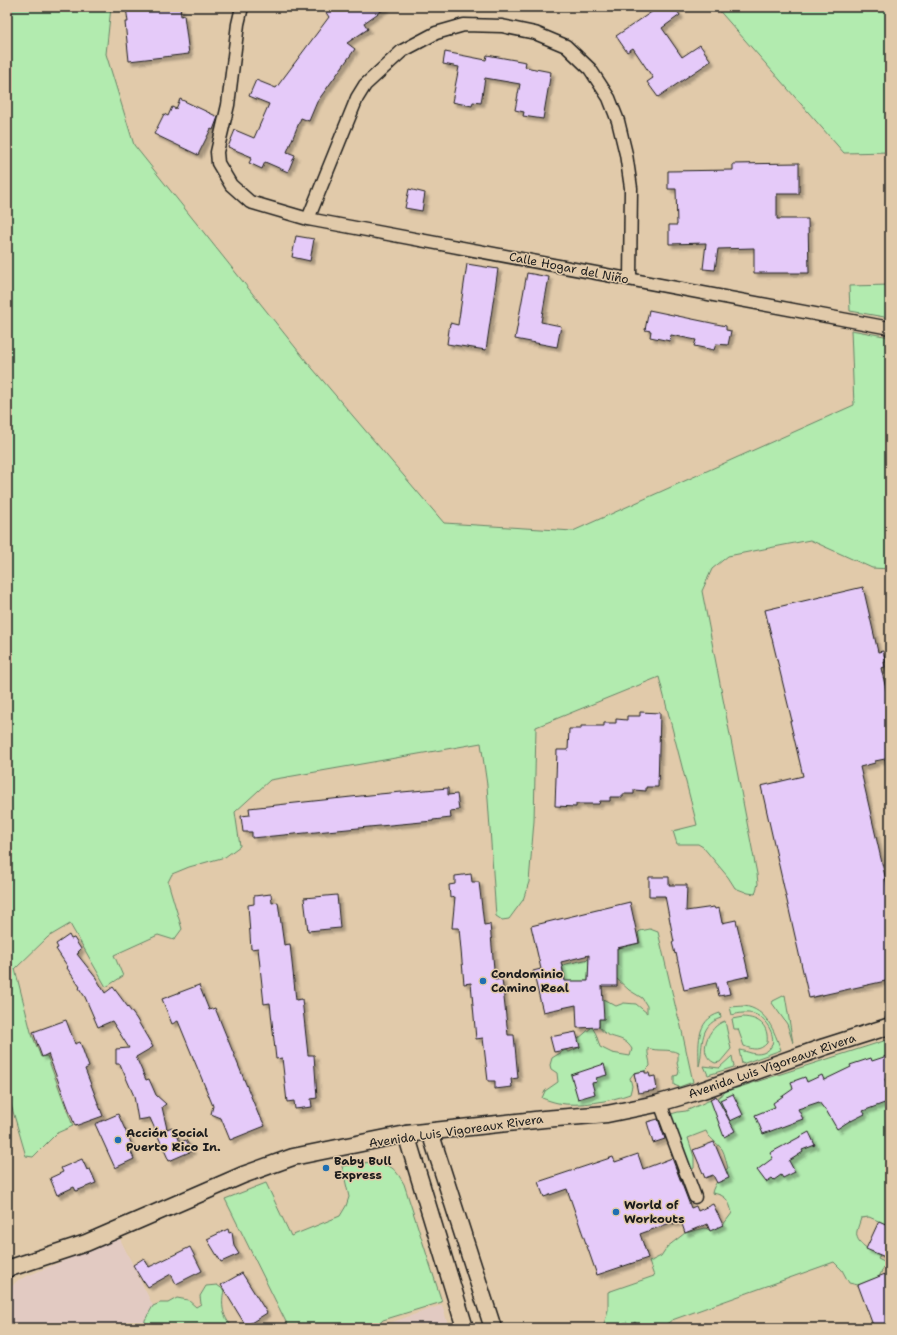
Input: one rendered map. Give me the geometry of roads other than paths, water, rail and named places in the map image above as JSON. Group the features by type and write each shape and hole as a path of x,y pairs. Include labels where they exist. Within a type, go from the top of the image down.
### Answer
{"main road":[{"name":"Avenida Luis Vigoreaux Rivera","path":"7,1269 86,1243 243,1175 293,1157 406,1134 544,1119 607,1114 660,1103 700,1091 824,1047 890,1026"},
{"path":"430,1132 493,1328"},
{"path":"406,1134 465,1328"}],"street":[{"name":"Calle Hogar del Niño","path":"242,7 238,24 228,105 216,152 218,164 232,185 250,202 308,219 890,328"},
{"path":"308,219 357,98 365,85 376,73 402,50 436,33 464,25 502,26 535,33 566,46 590,69 609,98 618,121 626,154 631,188 630,279"},
{"path":"660,1103 695,1197"}],"place":[{"name":"Condominio Camino Real","path":"483,981"},
{"name":"Acción Social Puerto Rico In.","path":"118,1140"},
{"name":"Baby Bull Express","path":"326,1168"},
{"name":"World of Workouts","path":"616,1212"}]}
